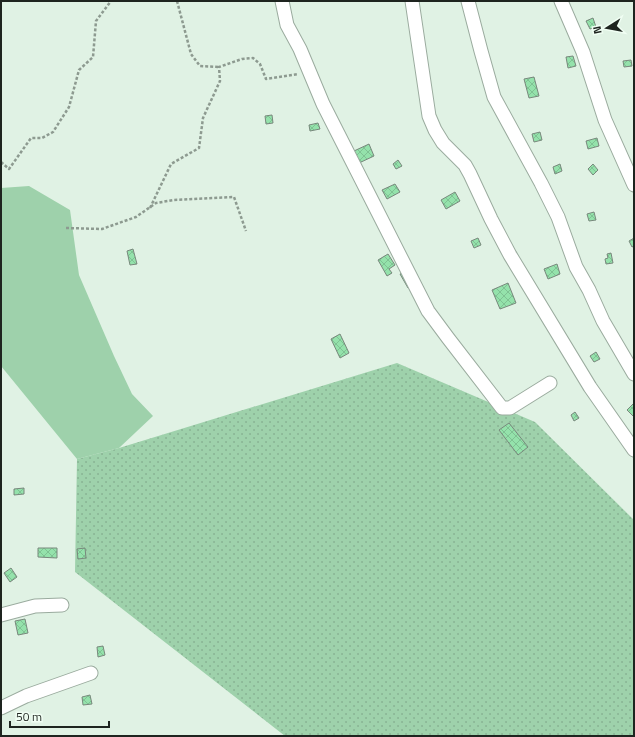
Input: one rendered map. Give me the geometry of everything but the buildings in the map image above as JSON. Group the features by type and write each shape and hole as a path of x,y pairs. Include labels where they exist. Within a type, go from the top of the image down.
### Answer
{"street":[{"path":"282,1 287,25 311,71 323,104 428,311 502,408 505,409 514,406 550,383"},
{"path":"412,1 429,116 435,130 443,143 465,165 510,255 590,388 634,450"},
{"path":"468,1 494,97 558,217 576,267 589,290 603,321 634,374"},
{"path":"561,1 583,52 605,120 634,184"},
{"path":"1,615 34,606 62,605"},
{"path":"1,708 26,696 91,673"}],"path":[{"path":"1,162 9,169 31,138 42,138 54,132 69,107 79,70 93,57 96,21 111,1"},
{"path":"177,1 190,54 200,66 219,67 242,59 253,58 260,64 266,79 311,71"},
{"path":"150,208 171,164 199,148 203,118 220,81 219,67"},
{"path":"66,228 102,229 136,217 156,203 174,200 234,197 246,231"}],"green space":[{"path":"29,186 70,210 79,275 132,394 153,416 119,448 77,459 1,366 1,188"},
{"path":"397,363 535,422 634,520 634,736 285,736 75,572 77,459 119,448"}]}
